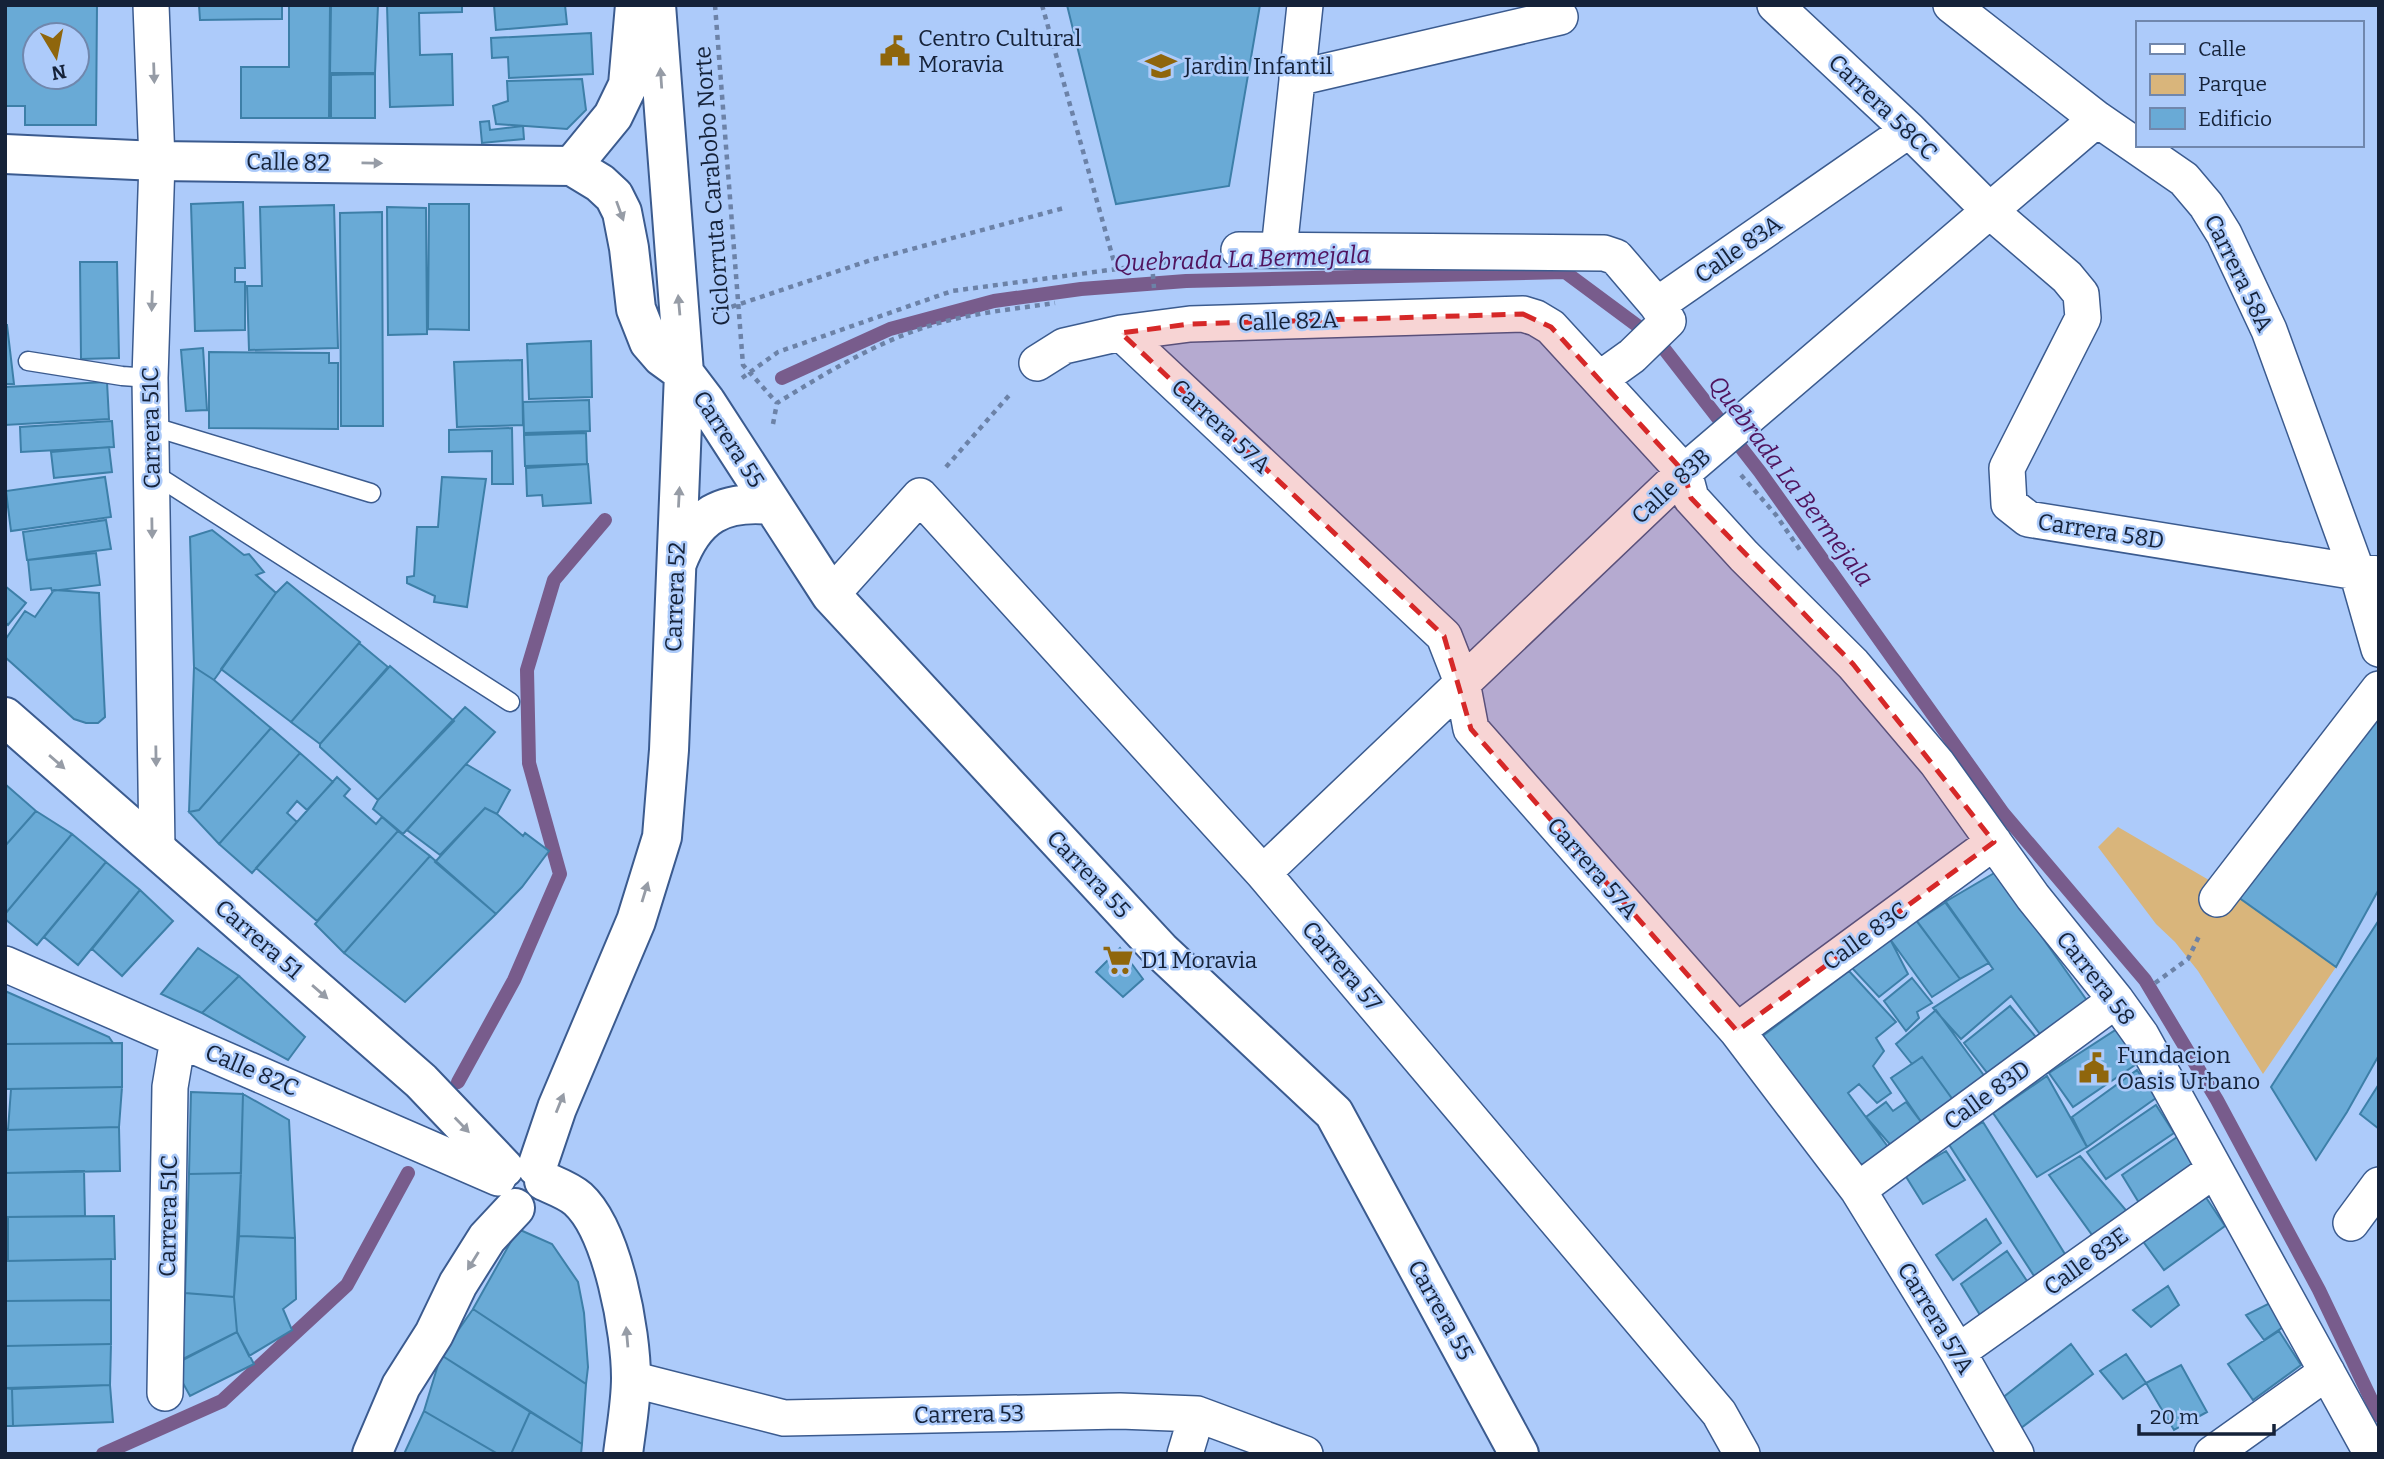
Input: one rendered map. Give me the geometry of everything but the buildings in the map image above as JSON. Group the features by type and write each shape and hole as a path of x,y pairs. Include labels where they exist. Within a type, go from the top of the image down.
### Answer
{"street":[{"name":"Carrera 51C","path":"151,5 157,160 150,378 157,850"},
{"path":"635,5 628,85 613,116 572,166 600,183 614,196 622,212 627,236 636,309 649,342 695,388"},
{"name":"Carrera 52","path":"520,1180 557,1108 636,921 662,837 669,750 676,565 695,388 680,320 656,5"},
{"path":"1279,250 1305,5"},
{"name":"Carrera 58CC","path":"1775,5 1909,130 1990,211"},
{"name":"Carrera 58A","path":"1951,5 2097,120 2136,146"},
{"path":"1297,78 1560,17"},
{"name":"Calle 83B","path":"1263,873 1684,472 2097,120"},
{"name":"Calle 83A","path":"1600,379 1638,351 1663,313 1909,130"},
{"name":"Carrera 58A","path":"2138,147 2184,178 2206,205 2224,234 2269,330 2368,573 2379,649"},
{"name":"Calle 82","path":"5,154 157,160 572,166"},
{"name":"Carrera 58D","path":"1990,211 2067,277 2081,294 2083,318 2007,468 2009,504 2028,519 2368,573"},
{"path":"1239,250 1604,253 1616,257 1663,313"},
{"name":"Calle 82A","path":"1037,363 1064,346 1121,333 1190,324 1522,314 1551,327 1600,379 1684,472 1691,498 1744,556"},
{"name":"Carrera 57A","path":"1121,333 1444,636 1462,682 1471,729 1737,1031 1858,1189 1958,1352 2016,1454"},
{"name":"Carrera 55","path":"695,388 831,595 1160,950 1334,1113 1519,1454"},
{"path":"831,595 920,496"},
{"name":"Carrera 57","path":"920,496 1263,873 1718,1413 1742,1454"},
{"path":"676,565 685,541 701,522 712,515 723,509 747,503 772,505"},
{"name":"Carrera 58","path":"1744,556 1853,664 1937,763 2033,897 2130,995 2141,1035 2372,1454"},
{"path":"2217,899 2379,689"},
{"name":"Carrera 51","path":"5,717 421,1081 520,1180"},
{"name":"Calle 83C","path":"1737,1031 1994,842"},
{"name":"Calle 82C","path":"5,964 178,1039 520,1180"},
{"name":"Calle 83D","path":"1858,1189 2130,995"},
{"name":"Carrera 51C","path":"165,1393 170,1087 178,1039"},
{"name":"Calle 83E","path":"1958,1352 2214,1170"},
{"path":"372,1454 401,1386 434,1334 458,1284 520,1180 578,1199 597,1224 613,1266 626,1322 631,1379 624,1454"},
{"path":"2351,1223 2379,1185"},
{"path":"2212,1454 2327,1372"},
{"name":"Carrera 53","path":"631,1379 783,1418 1119,1411 1197,1414 1305,1454"},
{"path":"1185,1454 1197,1414"}],"lane":[{"path":"28,361 150,378"},
{"path":"151,426 371,493"},
{"path":"151,472 510,702"}],"path":[{"name":"Ciclorruta Carabobo Norte","path":"715,5 743,365 750,372"},
{"path":"1042,5 1115,269"},
{"path":"680,320 739,306 871,260 1064,208"},
{"path":"695,388 750,372 778,352 951,291 1152,266 1239,250"},
{"path":"1152,266 1154,292"},
{"path":"750,372 777,402 882,343 933,325 986,313 1066,302"},
{"path":"920,496 1037,363"},
{"path":"1717,444 1776,515 1808,561"},
{"path":"2130,995 2188,959"}],"highlighted area":[{"path":"1523,314 1551,327 1684,472 1691,498 1853,664 1994,842 1737,1031 1471,729 1444,636 1121,333 1190,324"}],"green space":[{"path":"2118,827 2238,897 2336,967 2263,1074 2198,971 2175,942 2156,924 2098,847"}],"waterway":[{"name":"Quebrada La Bermejala","path":"782,378 890,329 994,301 1081,289 1186,281 1565,272 1658,341 1760,472 2003,813 2145,980 2217,1100 2319,1290 2379,1416"},
{"name":"Quebrada La Bermejala","path":"458,1082 514,980 560,874 529,763 527,670 554,580 605,520"},
{"name":"Quebrada La Bermejala","path":"103,1454 222,1401 347,1285 408,1173"}],"place":[{"name":"Centro Cultural Moravia","path":"895,51"},
{"name":"Jardin Infantil","path":"1161,66"},
{"name":"D1 Moravia","path":"1118,960"},
{"name":"Fundacion Oasis Urbano","path":"2094,1068"}]}
